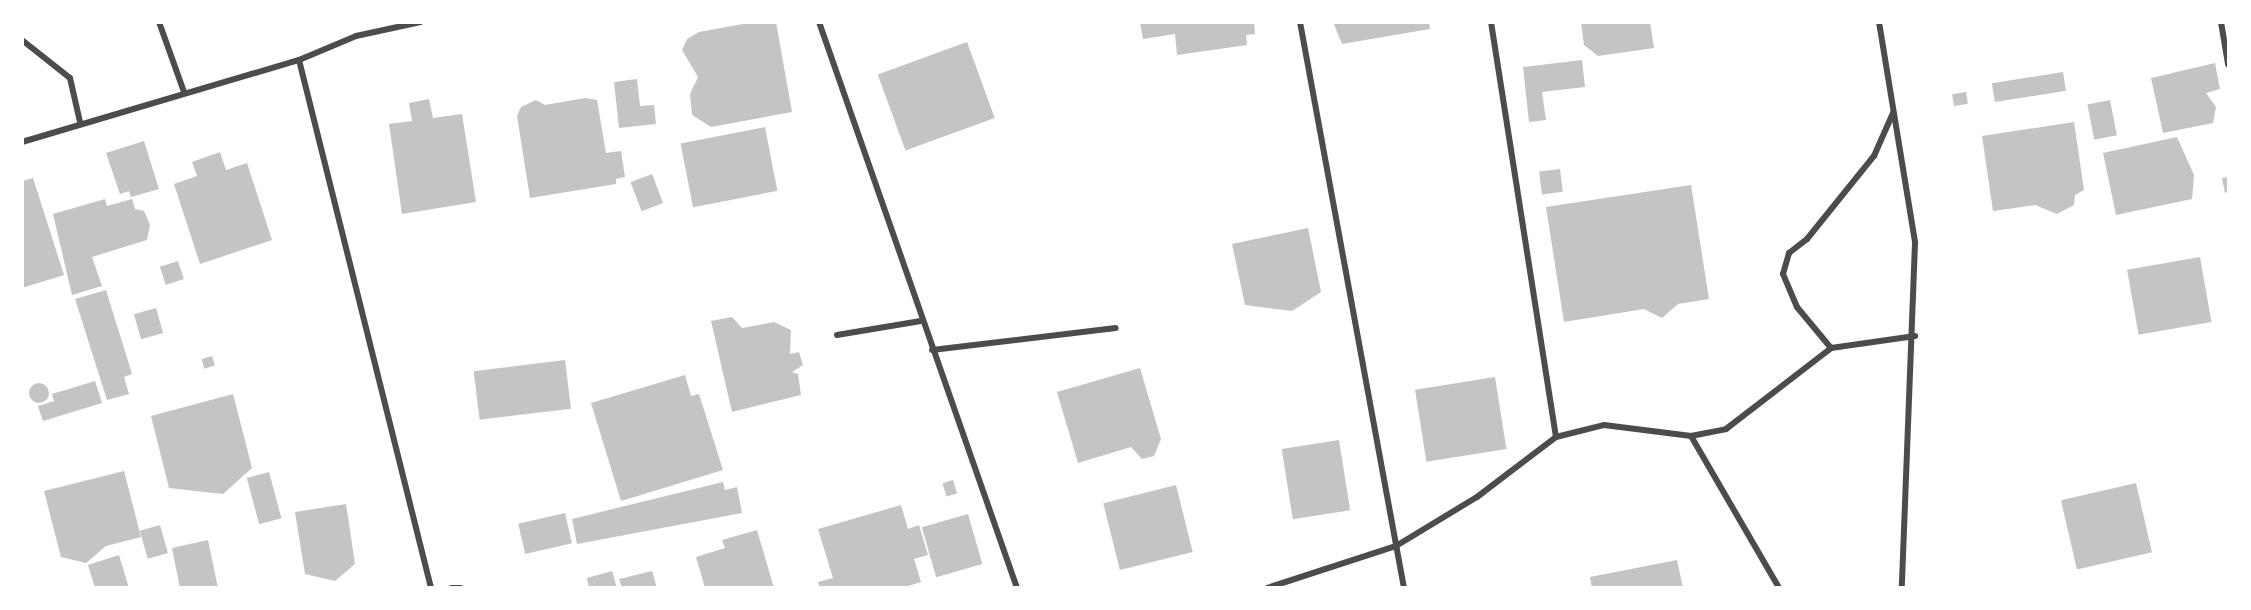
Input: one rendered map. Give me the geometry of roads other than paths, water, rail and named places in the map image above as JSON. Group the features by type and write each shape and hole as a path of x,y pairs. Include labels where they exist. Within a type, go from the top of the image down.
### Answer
{"street":[{"path":"159,22 184,92"},
{"path":"22,142 80,122 299,60 356,36 421,22"},
{"path":"819,22 921,321 1017,588"},
{"path":"1300,22 1404,588"},
{"path":"1491,22 1556,437"},
{"path":"1880,22 1915,243 1915,336 1902,588"},
{"path":"2221,22 2229,64"},
{"path":"22,40 70,78 80,122"},
{"path":"299,60 430,588"},
{"path":"1831,348 1797,307 1783,274 1789,253 1807,239 1874,156 1893,113"},
{"path":"837,335 921,321"},
{"path":"932,350 1116,328"},
{"path":"1267,588 1396,546 1477,497 1556,437 1604,425 1691,436 1726,429 1831,348 1915,336"},
{"path":"1691,436 1779,588"},
{"path":"451,588 461,588"}]}
